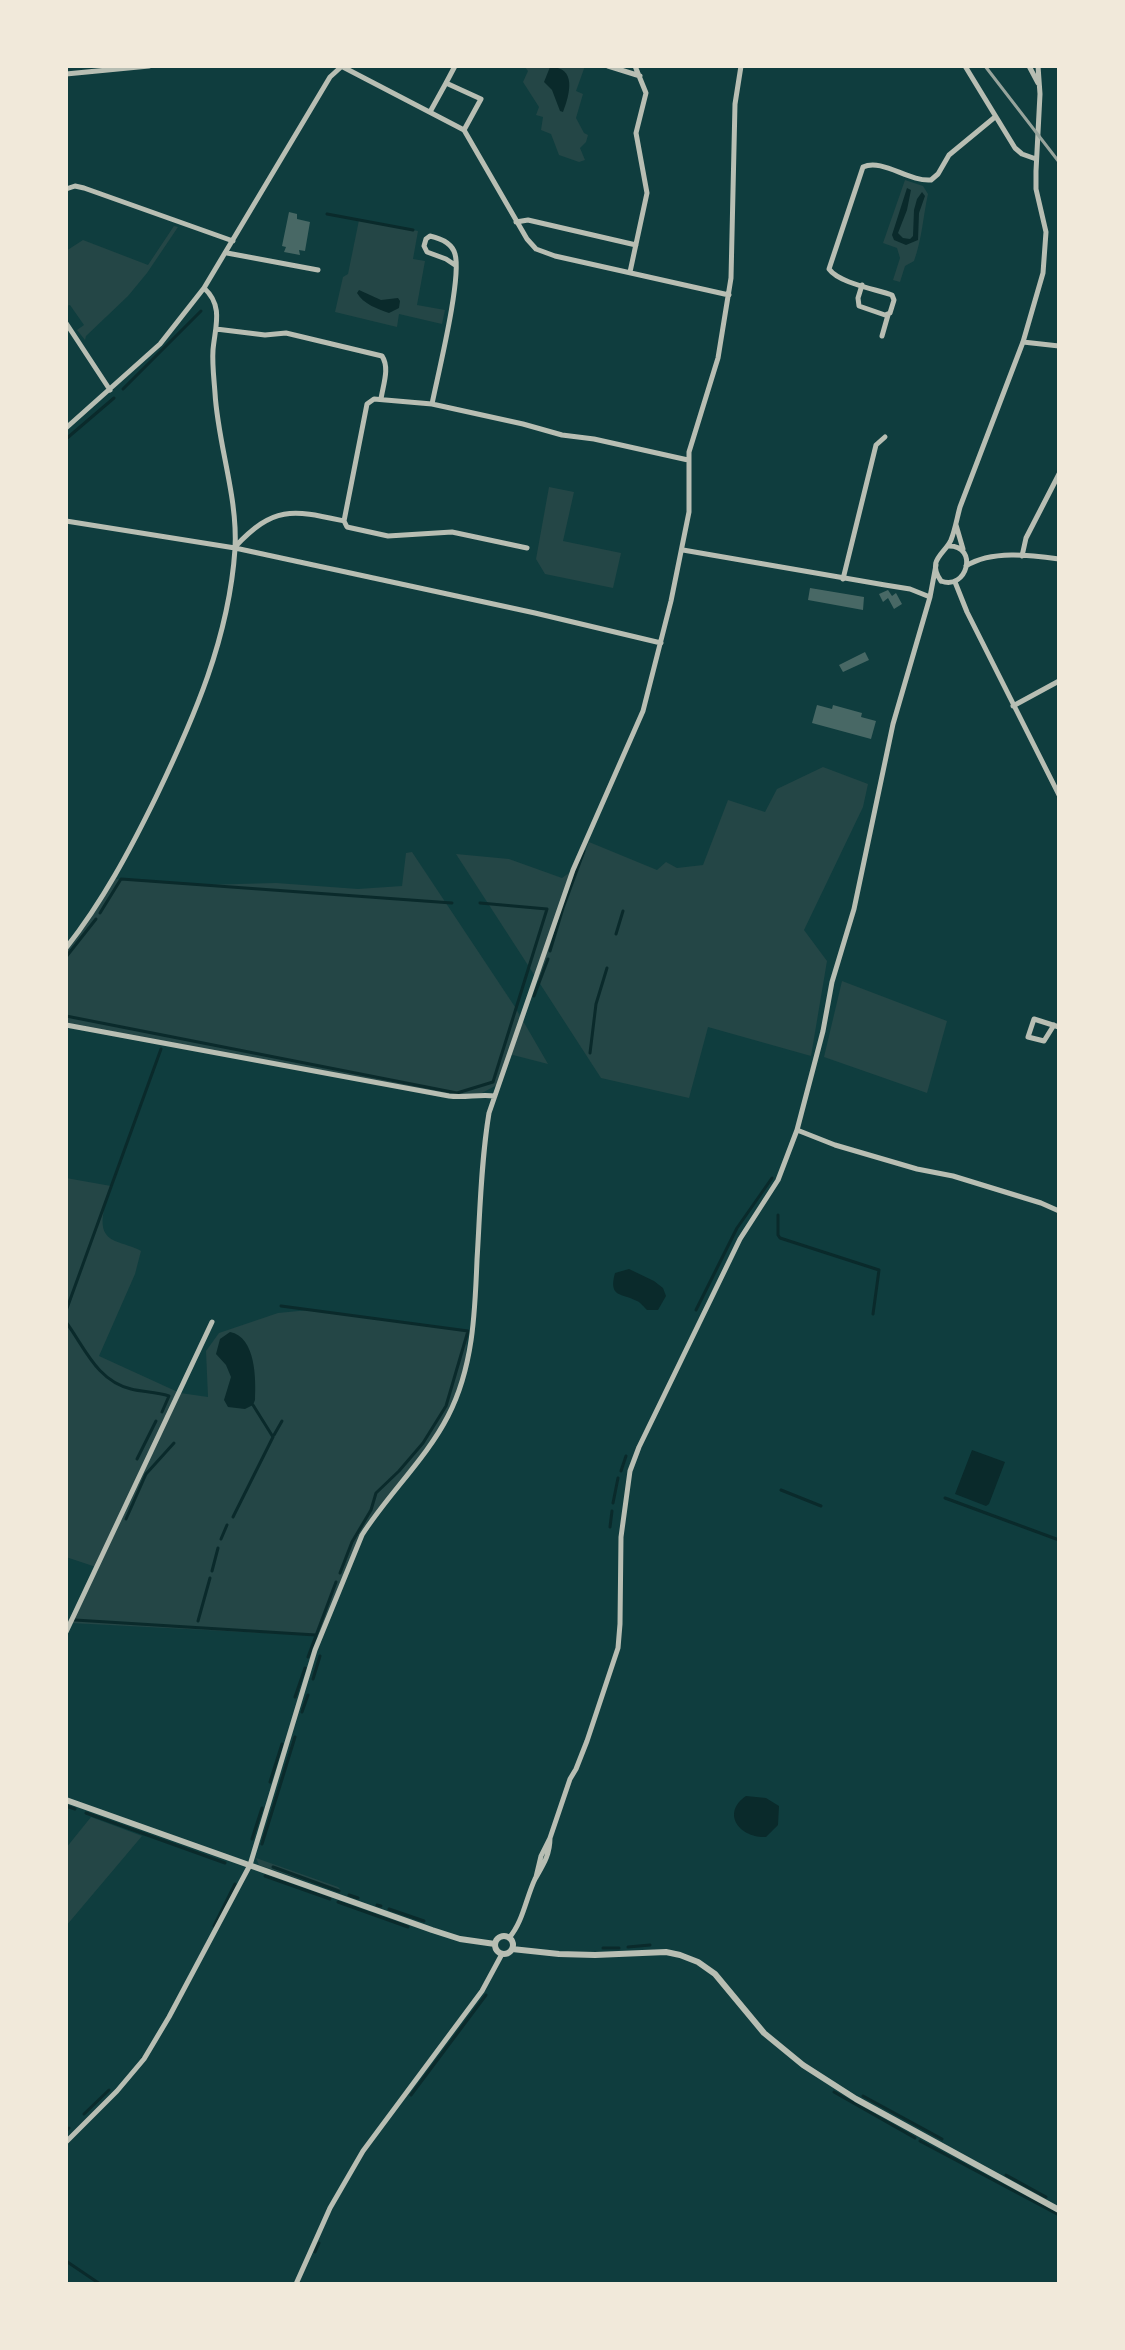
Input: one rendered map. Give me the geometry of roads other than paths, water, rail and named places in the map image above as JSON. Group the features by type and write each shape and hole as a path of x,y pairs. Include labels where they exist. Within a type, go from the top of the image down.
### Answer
{"street":[{"path":"66,74 149,66"},
{"path":"66,428 160,344 204,288 330,77 341,66 464,130 516,222 531,245 541,251 729,295"},
{"path":"430,112 455,66"},
{"path":"608,66 640,76"},
{"path":"630,272 647,193 636,141 646,93 635,66"},
{"path":"66,2142 144,2059 250,1865 315,1650 362,1535 441,1430 459,1389 474,1328 489,1113 573,870 643,711 683,550 689,512 688,460 715,371 729,295 735,104 741,66"},
{"path":"965,66 1015,148 1036,159"},
{"path":"1029,66 1036,77 1040,94"},
{"path":"949,546 960,507 1040,289 1046,247 1036,189 1040,94 1038,66"},
{"path":"446,83 481,99 464,130"},
{"path":"882,336 894,296 836,277 829,269 863,167 876,165 920,180 931,180 949,155 995,117"},
{"path":"66,189 75,186 84,188 233,241"},
{"path":"516,222 528,220 636,245"},
{"path":"432,404 455,284 455,265 455,254 446,242 430,236 426,239 424,246 427,252 455,265"},
{"path":"227,253 318,270"},
{"path":"862,285 859,306 888,315"},
{"path":"66,948 105,894 127,856 190,727 228,603 235,548 232,504 216,407 213,353 217,304 204,288"},
{"path":"66,323 110,390"},
{"path":"216,329 265,335 286,333 382,356 386,368 381,399"},
{"path":"1023,342 1059,346"},
{"path":"527,548 452,532 388,536 347,527 344,521 367,404 381,399 432,404 562,435 688,460"},
{"path":"843,579 876,445 885,437"},
{"path":"1022,556 1026,538 1059,474"},
{"path":"235,548 267,521 292,512 344,521"},
{"path":"66,521 235,548 661,643"},
{"path":"936,565 936,574 941,581 950,584 955,582 966,566 956,524"},
{"path":"509,1938 516,1929 536,1877 618,1648 621,1537 626,1493 636,1454 740,1239 778,1180 797,1130 823,1031 832,982 854,909 893,724 930,597 936,565 942,551 949,546 986,557 1059,559"},
{"path":"683,550 910,589 930,597"},
{"path":"966,566 986,557"},
{"path":"930,597 941,581"},
{"path":"955,582 1059,795"},
{"path":"1013,706 1059,681"},
{"path":"1034,1019 1056,1026 1044,1041 1028,1037 1034,1019"},
{"path":"66,1025 449,1096 495,1096"},
{"path":"797,1130 835,1145 953,1176 1059,1211"},
{"path":"66,1632 212,1322"},
{"path":"66,1800 449,1936 495,1944"},
{"path":"500,1937 509,1938 513,1943 508,1953 502,1954 495,1949 500,1937"},
{"path":"512,1949 583,1955 666,1952 698,1962 721,1981 764,2033 803,2065 856,2099 1059,2210"},
{"path":"296,2284 330,2208 363,2151 482,1991 502,1954"}],"waterway":[{"path":"327,214 413,230"},
{"path":"123,389 201,311"},
{"path":"66,439 114,398"},
{"path":"550,951 584,851"},
{"path":"100,913 121,879 452,903"},
{"path":"66,1016 457,1093 493,1082 547,909 480,903"},
{"path":"616,934 623,911"},
{"path":"66,957 96,919"},
{"path":"534,996 548,959"},
{"path":"590,1053 596,1004 607,968"},
{"path":"66,1311 161,1049"},
{"path":"696,1310 737,1228 772,1178"},
{"path":"778,1215 780,1238 879,1270 873,1314"},
{"path":"281,1306 468,1331 446,1406 423,1443 376,1493 371,1510 352,1542 340,1573"},
{"path":"66,1322 93,1362 109,1379 131,1389 169,1396 162,1412"},
{"path":"233,1517 273,1437 253,1405"},
{"path":"137,1459 156,1421"},
{"path":"274,1435 282,1421"},
{"path":"126,1519 146,1474 174,1443"},
{"path":"621,1471 626,1456"},
{"path":"613,1503 618,1478"},
{"path":"781,1490 821,1506"},
{"path":"945,1498 1059,1540"},
{"path":"610,1527 612,1511"},
{"path":"221,1539 227,1525"},
{"path":"212,1571 218,1548"},
{"path":"198,1621 210,1578"},
{"path":"308,1657 336,1582"},
{"path":"75,1620 316,1635"},
{"path":"313,1679 320,1656"},
{"path":"295,1697 305,1668"},
{"path":"302,1712 308,1695"},
{"path":"262,1844 295,1737"},
{"path":"270,1782 282,1744"},
{"path":"66,1806 75,1809"},
{"path":"252,1839 262,1808"},
{"path":"86,1813 225,1863"},
{"path":"273,1867 339,1891"},
{"path":"265,1876 330,1899"},
{"path":"214,1926 235,1884"},
{"path":"349,1895 358,1898"},
{"path":"338,1902 408,1927"},
{"path":"377,1905 381,1906"},
{"path":"389,1909 424,1921"},
{"path":"628,1947 650,1945"},
{"path":"603,1948 619,1948"},
{"path":"411,2095 486,1995"},
{"path":"84,2114 109,2090"},
{"path":"834,2092 915,2138"},
{"path":"863,2096 942,2139"},
{"path":"66,2131 69,2128"},
{"path":"920,2141 1059,2215"},
{"path":"1006,2175 1046,2197"},
{"path":"315,2252 319,2243"},
{"path":"66,2261 100,2284"}],"railway":[{"path":"985,66 1059,162"}]}
